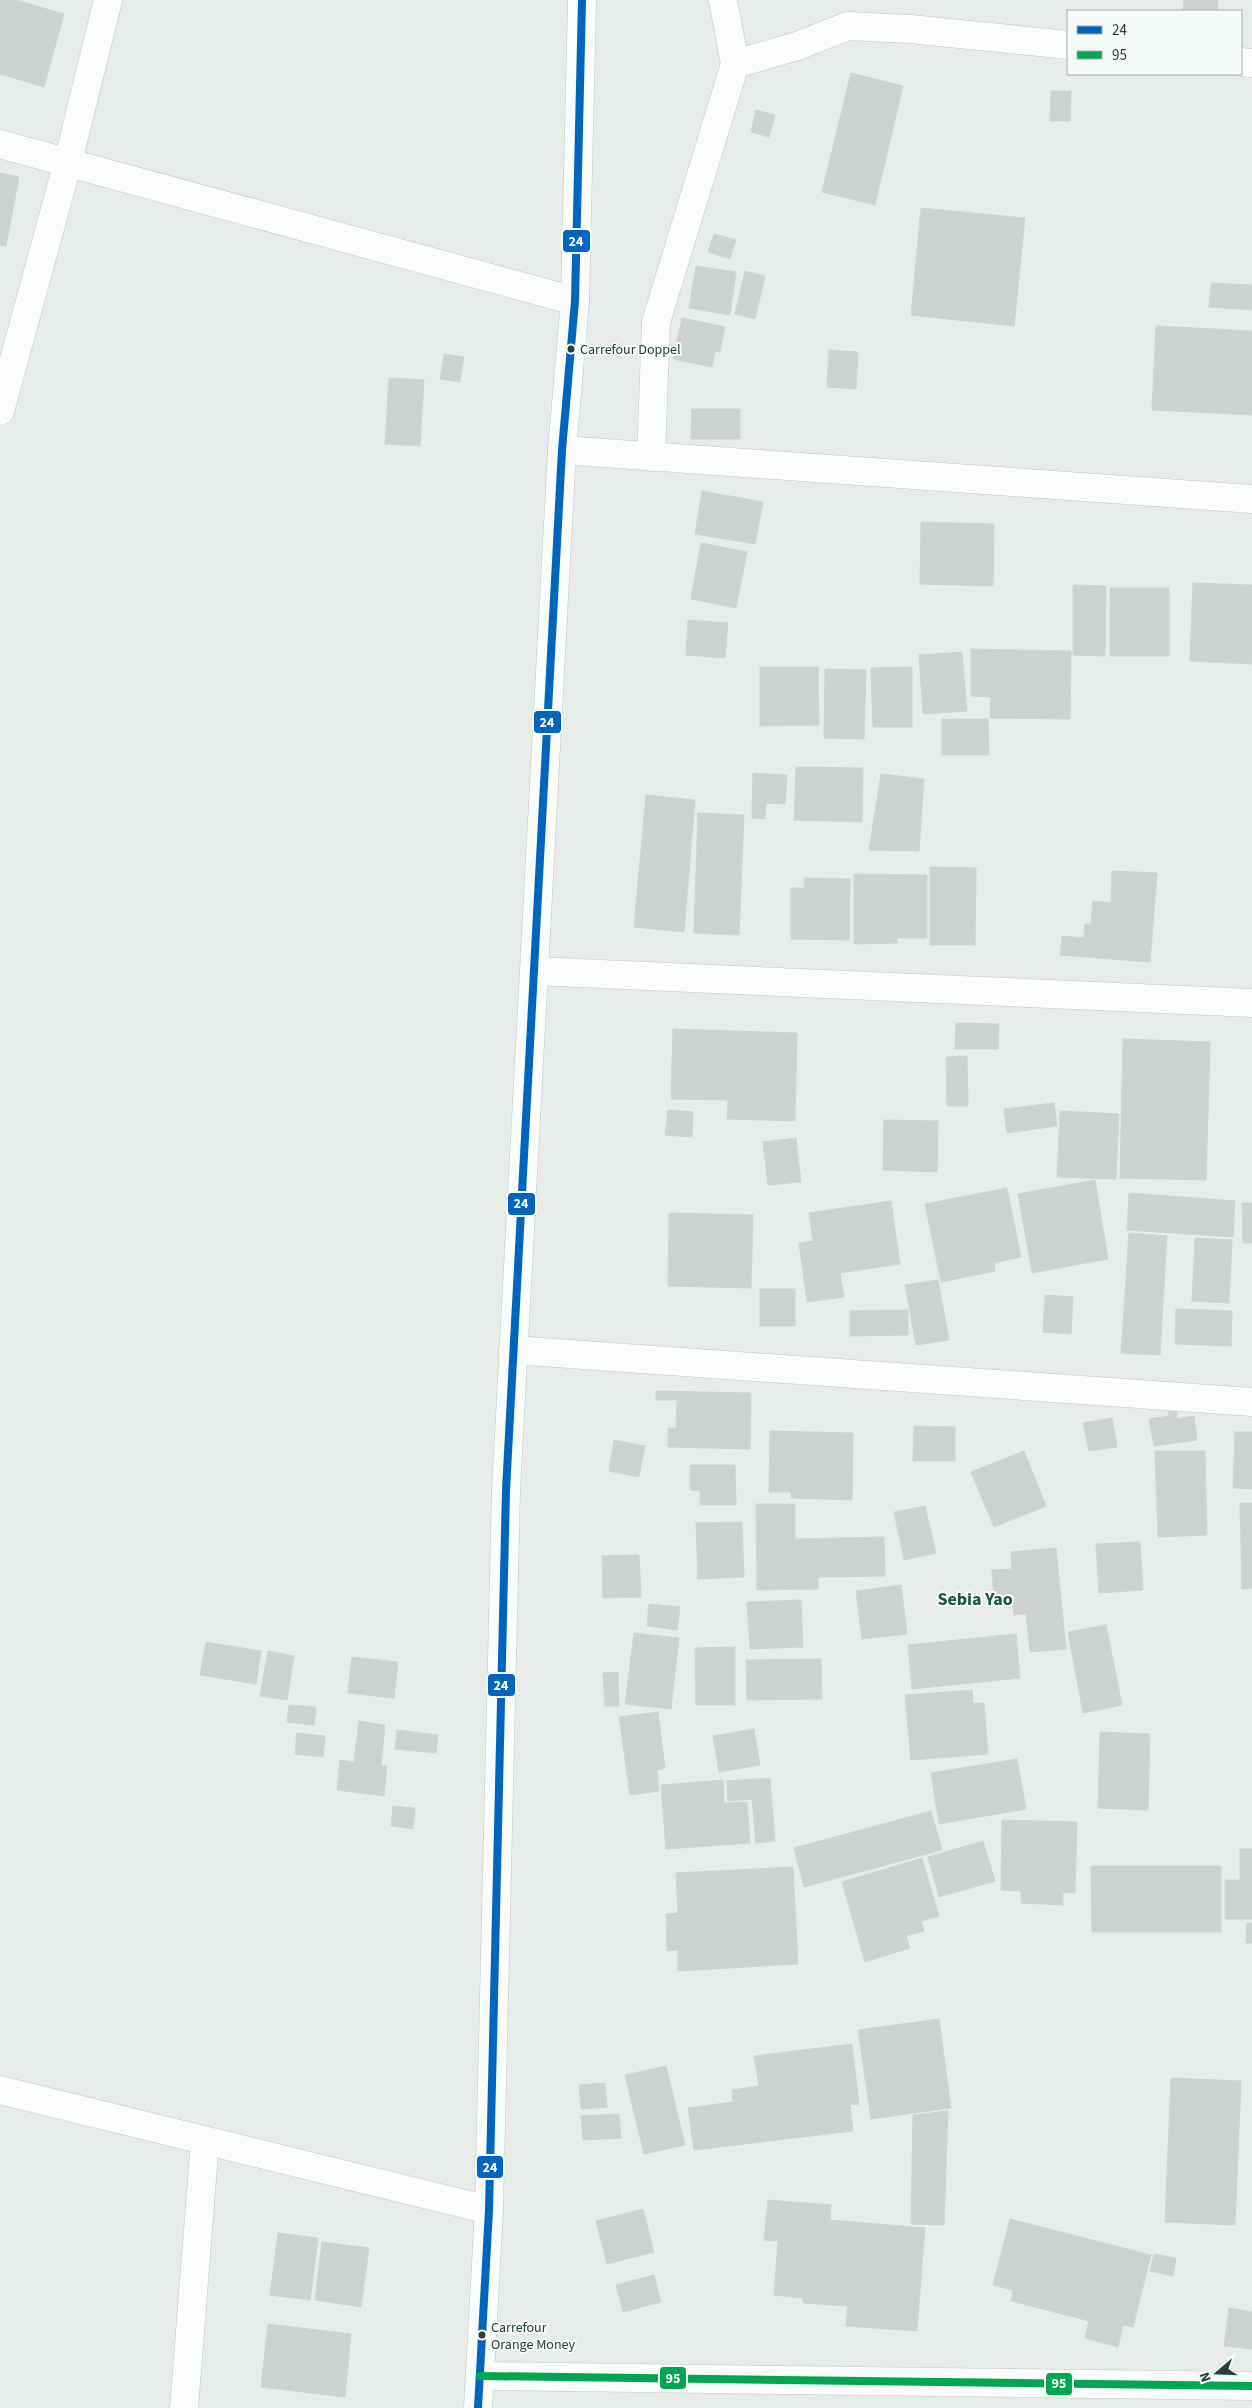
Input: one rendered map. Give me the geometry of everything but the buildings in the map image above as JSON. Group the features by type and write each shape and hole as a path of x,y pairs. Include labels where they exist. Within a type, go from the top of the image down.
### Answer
{"street":[{"path":"0,411 68,162 108,0"},
{"path":"478,2408 489,2210 506,1490 562,450 575,302 582,0"},
{"path":"652,457 656,322 735,64 723,0"},
{"path":"735,64 797,46 848,26 910,29 1067,45"},
{"path":"0,144 575,302"},
{"path":"562,450 1252,499"},
{"path":"534,972 1252,1002"},
{"path":"513,1350 1252,1402"},
{"path":"0,2090 489,2210"},
{"path":"184,2408 205,2141"},
{"path":"480,2376 1252,2386"}],"transit line":[{"name":"24","path":"478,2408 489,2210 506,1490 562,450 575,301 582,0"},
{"name":"95","path":"480,2376 1252,2386"}],"place":[{"name":"Carrefour Doppel","path":"571,349"},
{"name":"Carrefour Orange Money","path":"482,2335"}],"district":[{"name":"Sebia Yao","path":"975,1599"}]}
